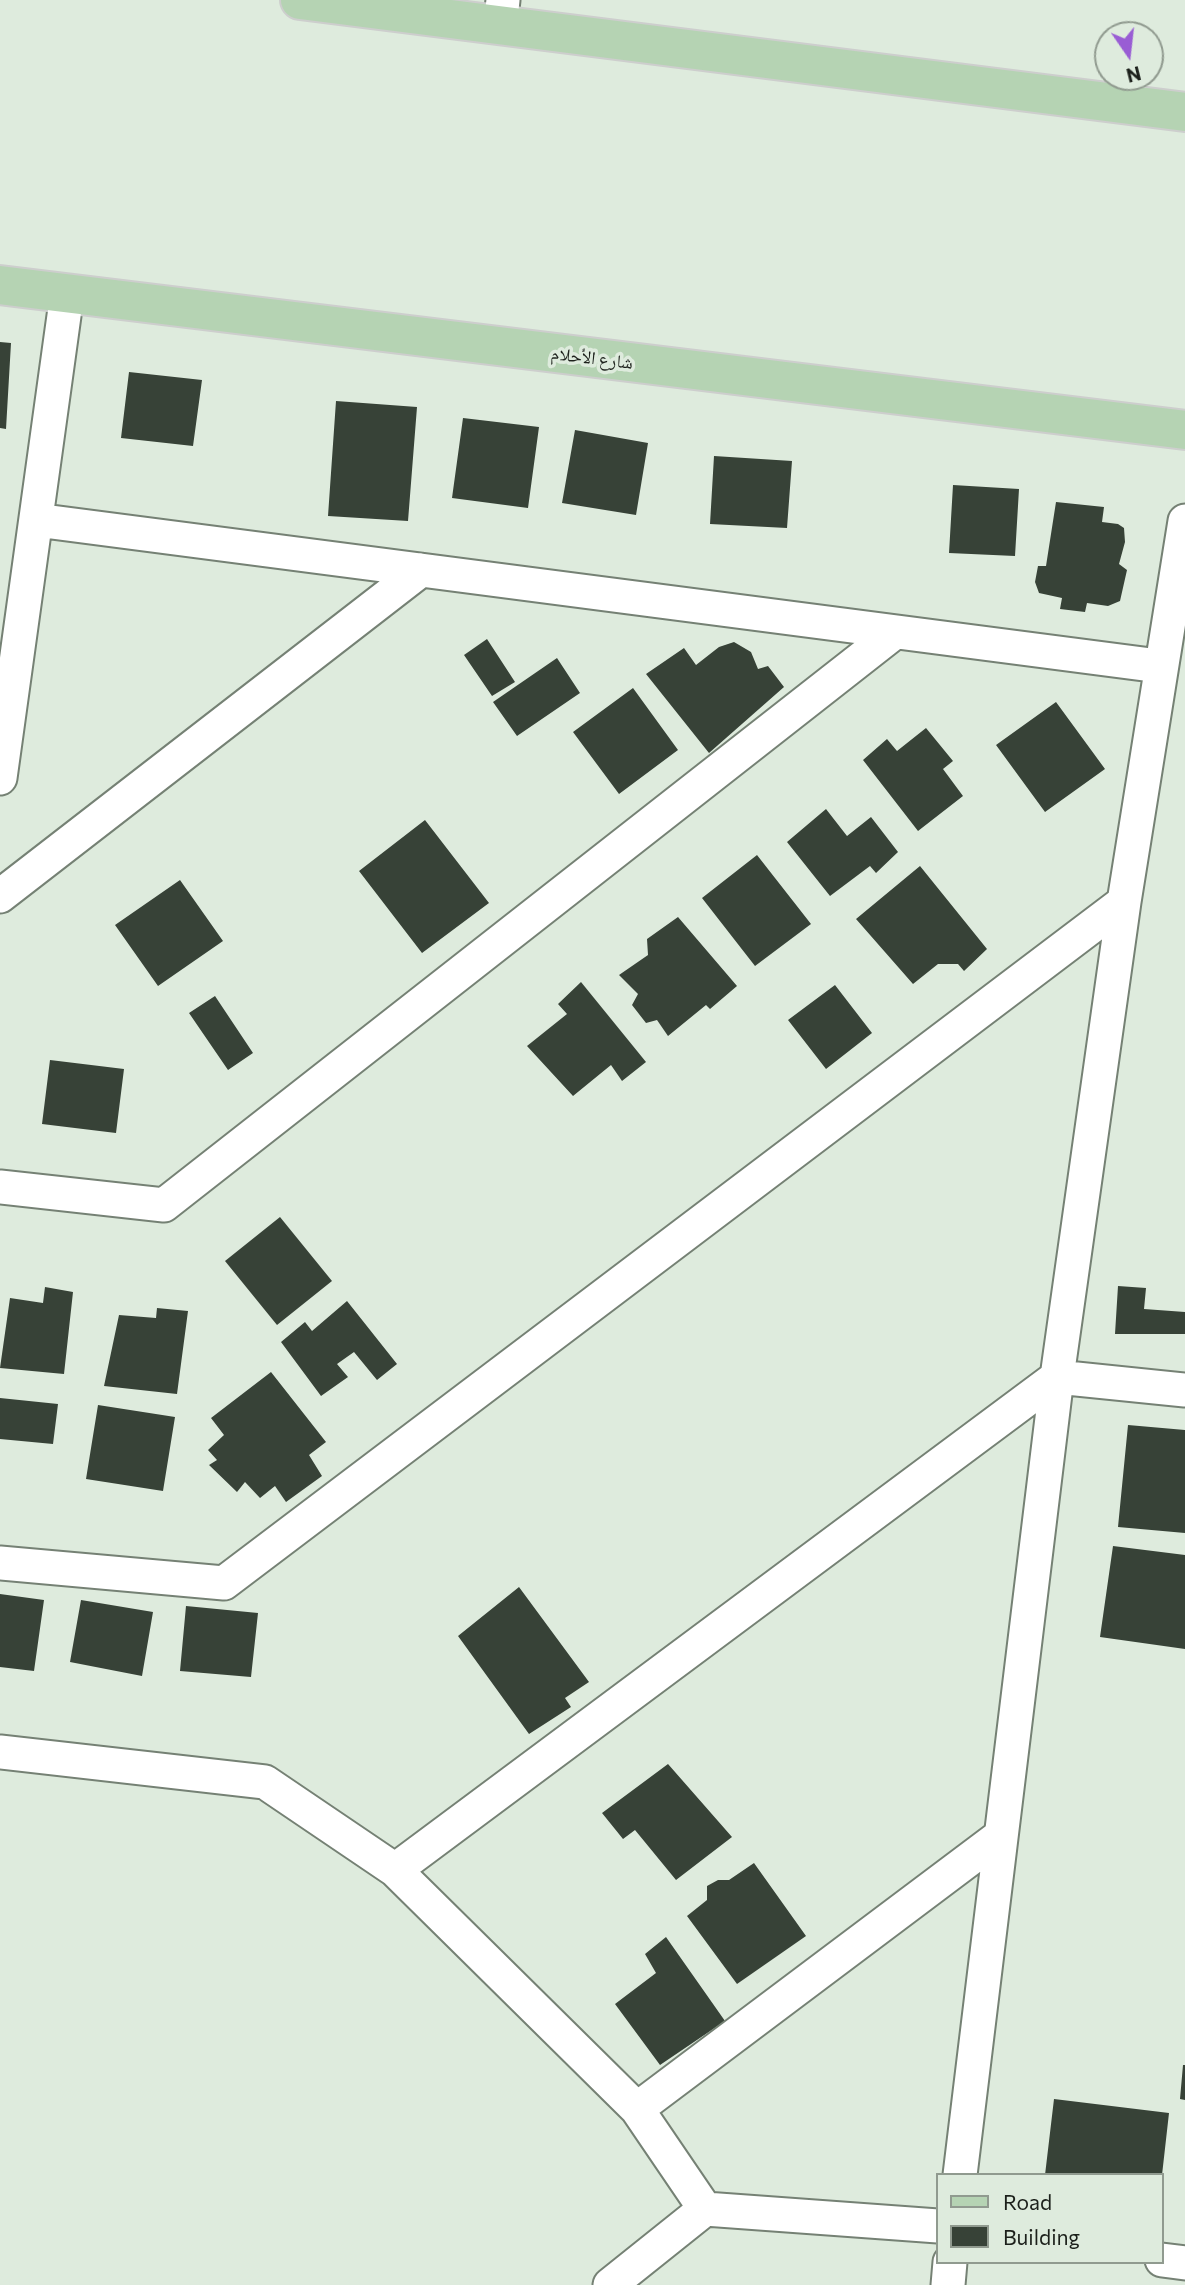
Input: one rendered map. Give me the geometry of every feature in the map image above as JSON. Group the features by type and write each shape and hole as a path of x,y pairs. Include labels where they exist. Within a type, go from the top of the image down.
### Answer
{"main road":[{"path":"300,0 502,13 1185,112"},
{"name":"شارع الأحلام","path":"0,285 1185,429"}],"street":[{"path":"0,778 67,294"},
{"path":"36,520 1159,666"},
{"path":"960,2173 1057,1377 1159,666 1185,521"},
{"path":"0,896 421,570"},
{"path":"0,1187 164,1205 895,632"},
{"path":"0,1563 224,1583 1124,902"},
{"path":"395,1870 1057,1377 1185,1390"},
{"path":"0,1752 265,1782 395,1870 637,2109 705,2209"},
{"path":"637,2109 999,1837"},
{"path":"610,2285 705,2209 936,2226"},
{"path":"1164,2260 1185,2263"},
{"path":"948,2285 950,2264"}],"building":[{"path":"0,342 11,343 6,429 0,428"},
{"path":"129,372 202,380 193,446 121,438"},
{"path":"336,401 417,407 408,521 328,516"},
{"path":"463,418 539,427 528,508 452,498"},
{"path":"575,430 648,443 636,515 562,503"},
{"path":"714,456 792,461 787,528 710,524"},
{"path":"953,485 1019,489 1015,556 949,553"},
{"path":"1056,502 1104,507 1102,522 1118,524 1124,528 1125,542 1119,564 1127,570 1120,601 1108,606 1087,603 1085,612 1060,609 1062,598 1039,593 1035,582 1038,566 1046,566"},
{"path":"487,639 515,682 492,696 464,655"},
{"path":"734,642 751,652 758,669 768,666 784,687 709,753 646,674 684,648 696,665 719,647"},
{"path":"557,658 580,693 517,736 493,702"},
{"path":"633,688 678,750 619,794 573,732"},
{"path":"1056,702 1105,769 1045,812 996,745"},
{"path":"926,728 953,761 943,769 963,796 918,831 863,760 887,739 897,751"},
{"path":"826,809 847,836 871,817 898,852 876,873 870,866 830,896 787,842"},
{"path":"425,820 489,903 422,953 359,871"},
{"path":"757,855 811,924 755,966 702,898"},
{"path":"920,866 987,949 964,971 958,964 938,964 913,984 856,919"},
{"path":"180,880 223,941 158,986 115,925"},
{"path":"678,917 737,986 710,1009 706,1005 668,1036 657,1020 646,1023 632,1005 638,994 619,975 648,955 647,939"},
{"path":"581,982 646,1062 622,1081 611,1065 573,1096 527,1046 567,1014 558,1004"},
{"path":"835,985 872,1033 826,1069 788,1020"},
{"path":"215,996 253,1053 228,1070 189,1013"},
{"path":"50,1060 124,1069 116,1133 42,1124"},
{"path":"280,1217 332,1281 277,1325 225,1261"},
{"path":"1118,1286 1146,1288 1144,1309 1185,1312 1185,1334 1115,1334"},
{"path":"45,1287 73,1292 64,1374 0,1368 10,1298 43,1303"},
{"path":"347,1301 397,1364 377,1380 354,1352 337,1364 348,1377 321,1396 281,1342 305,1322 312,1331"},
{"path":"157,1308 188,1311 177,1394 104,1386 119,1315 156,1318"},
{"path":"271,1372 326,1442 309,1455 322,1476 286,1502 275,1486 260,1498 245,1482 237,1492 209,1465 217,1460 208,1450 224,1435 211,1418"},
{"path":"0,1398 58,1404 53,1444 0,1439"},
{"path":"98,1405 175,1417 163,1491 86,1479"},
{"path":"1128,1425 1185,1430 1185,1533 1118,1527"},
{"path":"1113,1546 1185,1555 1185,1649 1100,1637"},
{"path":"519,1587 589,1682 565,1698 571,1707 529,1734 458,1636"},
{"path":"0,1594 44,1600 34,1671 0,1667"},
{"path":"81,1600 153,1612 142,1676 70,1662"},
{"path":"186,1606 258,1613 251,1677 180,1671"},
{"path":"668,1764 732,1837 676,1880 635,1830 623,1839 602,1813"},
{"path":"754,1863 806,1936 737,1984 687,1916 707,1900 707,1886 718,1880 729,1880"},
{"path":"666,1937 725,2021 660,2065 615,2004 656,1973 645,1954"},
{"path":"1185,2065 1185,2100 1180,2099"},
{"path":"1054,2099 1169,2113 1162,2173 1045,2173"}]}
